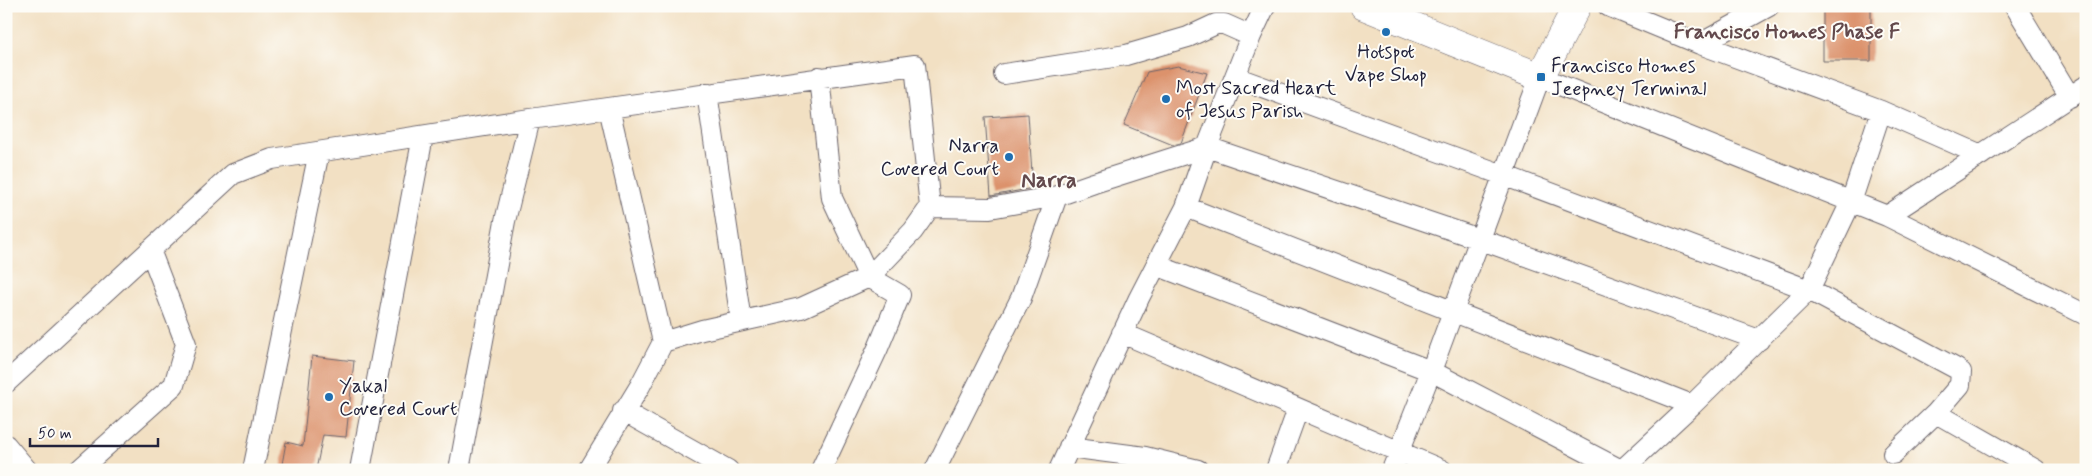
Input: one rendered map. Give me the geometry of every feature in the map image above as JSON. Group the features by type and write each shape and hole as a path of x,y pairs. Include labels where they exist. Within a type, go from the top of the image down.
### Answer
{"street":[{"path":"1058,470 1122,333 1186,207 1207,147 1264,6"},
{"path":"1364,6 1887,216 2086,315"},
{"path":"1395,461 1431,371 1540,77 1577,6"},
{"path":"1608,6 1700,44 1881,111 1981,155"},
{"path":"1700,44 1768,6"},
{"path":"1887,216 2078,92 2024,9"},
{"path":"1004,74 1126,55 1188,37 1216,24 1224,24 1251,36"},
{"path":"6,383 233,174 272,159 707,93 915,65 930,207 913,231 869,277 801,308 702,330 663,342"},
{"path":"819,77 832,198 869,277 900,295 878,348 821,470"},
{"path":"1235,77 1809,290 1961,372 1960,384 1936,413 1893,454"},
{"path":"707,93 741,321"},
{"path":"589,470 623,411 640,386 663,342 609,108"},
{"path":"1156,265 1431,371 1621,470 1692,405 1809,290 1850,202 1881,111"},
{"path":"459,470 505,221 530,119"},
{"path":"360,470 422,136"},
{"path":"930,207 990,208 1057,196 1207,147 1479,239 1759,340"},
{"path":"252,470 319,152"},
{"path":"935,470 1021,298 1057,196"},
{"path":"1186,207 1692,405"},
{"path":"79,470 174,385 186,344 150,250"},
{"path":"1122,333 1298,409 1395,461 1442,470"},
{"path":"1276,470 1298,409"},
{"path":"623,411 728,470"},
{"path":"1936,413 2036,470"},
{"path":"6,445 27,470"},
{"path":"1069,447 1144,457 1198,470"}],"building":[{"path":"1823,6 1871,6 1871,61 1823,61"},
{"name":"Most Sacred Heart of Jesus Parish","path":"1178,66 1207,73 1181,143 1173,145 1124,125 1147,72"},
{"name":"Narra Covered Court","path":"1028,114 1033,188 991,196 985,117"},
{"name":"Yakal Covered Court","path":"312,356 354,361 346,437 323,435 316,470 281,470 286,442 303,446"}],"place":[{"name":"Hotspot Vape Shop","path":"1386,32"},
{"name":"Francisco Homes Jeepney Terminal","path":"1541,77"},
{"name":"Most Sacred Heart of Jesus Parish","path":"1166,99"},
{"name":"Narra Covered Court","path":"1009,157"},
{"name":"Yakal Covered Court","path":"329,397"}],"district":[{"name":"Francisco Homes Phase F","path":"1787,32"},
{"name":"Narra","path":"1049,181"}]}
